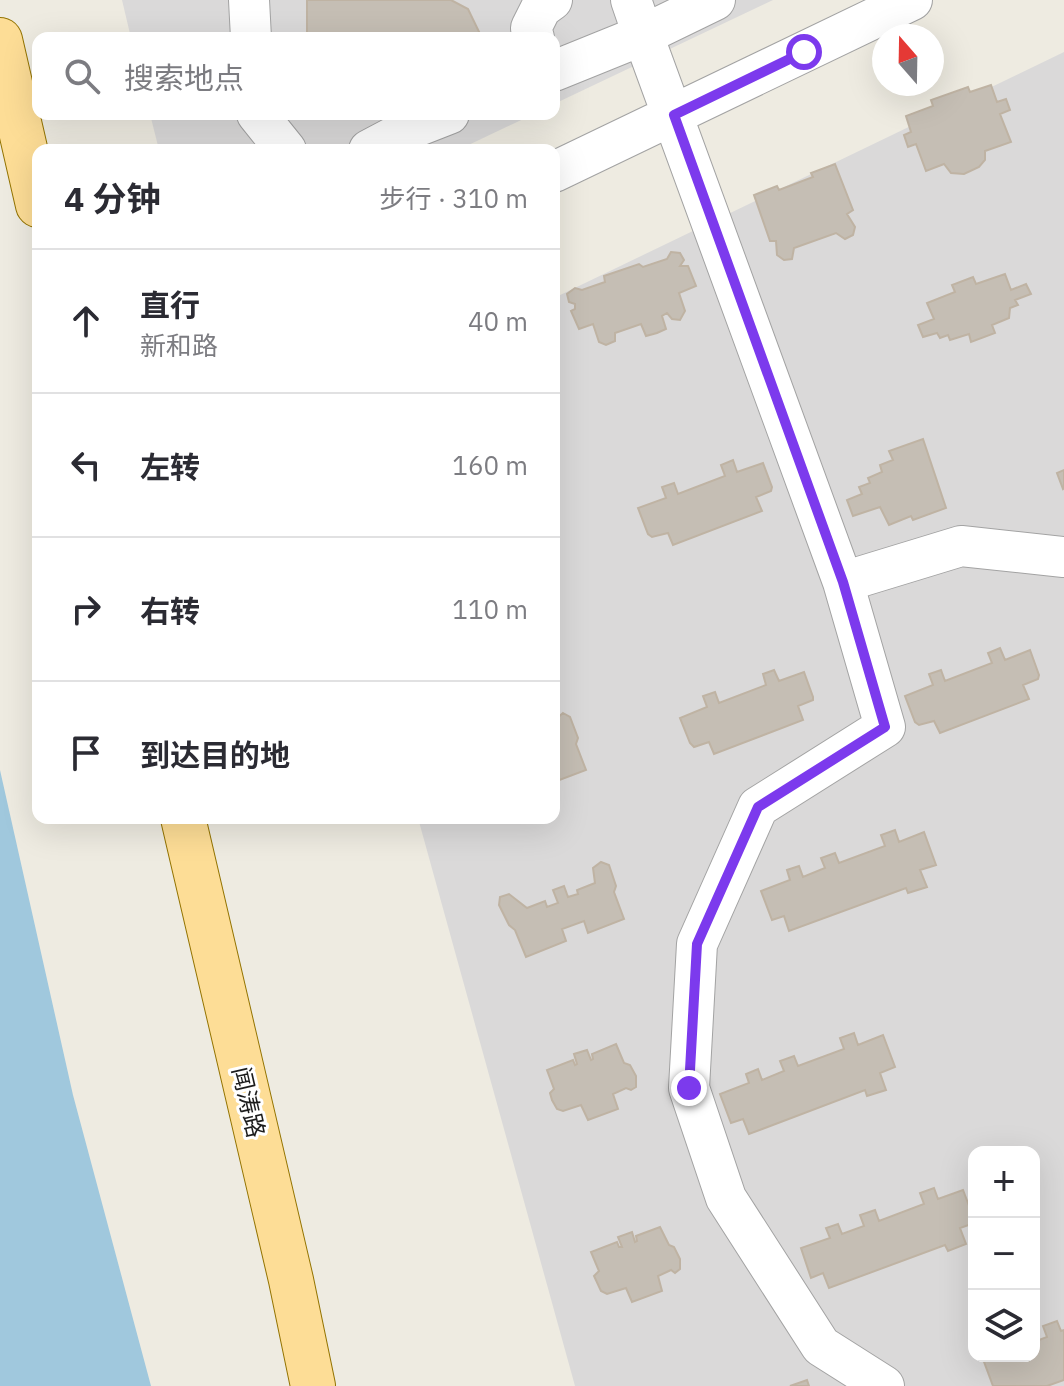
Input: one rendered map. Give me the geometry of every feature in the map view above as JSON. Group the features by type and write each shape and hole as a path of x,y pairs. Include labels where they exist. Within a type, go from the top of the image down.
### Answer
{"main road":[{"path":"0,40 32,179"},
{"name":"闻涛路","path":"184,824 313,1386"}],"street":[{"path":"249,0 251,32"},
{"path":"560,67 637,18 715,0"},
{"path":"560,169 912,0"},
{"path":"637,18 843,582 885,727 758,807 697,944 689,1088 726,1198 821,1346 884,1386"},
{"path":"262,120 281,144"},
{"path":"380,144 434,120"},
{"path":"843,582 961,546 1064,557"}],"shaded area":[{"path":"122,0 773,0 560,101 560,32 130,32"},
{"path":"1064,52 1064,1386 575,1386 420,824 560,824 560,295"},
{"path":"152,120 521,120 471,144 158,144"}],"water":[{"path":"0,770 73,1095 151,1386 0,1386"}],"building":[{"path":"307,0 451,0 468,9 479,32 307,32"},
{"path":"991,85 997,102 1006,99 1010,110 1000,114 1011,142 985,151 985,160 979,167 964,174 951,173 944,164 926,171 916,144 908,147 904,135 911,132 906,116 933,106 931,100 968,87 970,92"},
{"path":"835,164 853,210 847,214 855,227 853,235 845,239 836,233 794,248 792,259 784,260 777,255 776,241 770,241 754,195 777,186 779,190 813,177 811,173"},
{"path":"671,252 680,253 684,260 680,266 688,266 696,286 679,293 685,311 680,320 672,319 667,313 662,316 666,329 646,336 641,324 615,333 615,341 606,345 599,342 593,324 579,329 571,311 575,309 575,304 569,302 567,294 575,288 582,290 605,282 604,276 639,264 643,267 667,259"},
{"path":"1005,274 1011,290 1026,284 1031,294 1015,300 1018,305 1010,308 1009,318 992,325 995,333 971,342 969,334 950,340 948,335 940,338 937,333 923,337 918,325 934,319 927,303 955,292 952,285 973,277 976,284"},
{"path":"923,439 946,508 889,525 880,507 853,516 847,500 862,494 859,487 870,483 868,478 882,472 880,465 893,460 889,451"},
{"path":"733,460 737,472 763,463 772,487 771,491 756,497 762,511 673,545 668,533 652,537 648,534 638,508 666,498 662,487 674,483 678,494 725,476 721,465"},
{"path":"1064,470 1064,488 1063,489 1057,473"},
{"path":"1000,648 1005,660 1030,650 1039,675 1038,679 1023,685 1029,699 940,733 934,721 919,725 915,722 905,696 933,685 929,674 941,670 945,681 992,663 988,653"},
{"path":"774,670 779,681 804,672 813,700 798,706 803,720 714,754 709,742 694,747 690,743 680,718 707,707 703,696 715,692 719,703 766,685 763,674"},
{"path":"563,713 570,717 586,770 560,780 560,716"},
{"path":"895,830 899,842 924,832 936,865 920,870 927,887 908,893 906,888 789,931 784,916 772,920 761,891 790,880 787,870 799,866 803,877 825,868 821,858 835,853 839,863 885,846 881,835"},
{"path":"601,862 609,865 616,886 614,892 624,919 588,933 584,921 562,929 566,941 526,957 515,930 499,905 500,897 509,894 527,908 545,901 547,907 558,903 553,890 564,886 568,897 595,883 593,868"},
{"path":"854,1033 858,1045 883,1035 895,1067 880,1073 886,1090 867,1096 865,1090 749,1134 743,1119 731,1123 720,1094 749,1083 746,1074 758,1069 762,1080 784,1071 780,1061 794,1056 798,1066 844,1049 840,1038"},
{"path":"616,1044 624,1063 630,1065 636,1076 636,1087 613,1094 618,1109 588,1120 581,1105 563,1111 557,1109 550,1093 554,1089 547,1070 573,1060 577,1064 574,1054 587,1050 591,1060 592,1054"},
{"path":"934,1188 938,1199 963,1190 968,1203 968,1225 960,1228 966,1244 948,1251 945,1245 829,1288 823,1273 811,1278 801,1248 830,1238 826,1228 838,1224 842,1234 864,1226 860,1215 875,1210 879,1221 924,1204 920,1193"},
{"path":"660,1227 680,1259 680,1269 675,1273 671,1270 658,1276 662,1291 632,1302 626,1288 607,1294 601,1291 594,1276 599,1271 591,1252 617,1242 622,1247 618,1237 632,1232 635,1242 636,1236"},
{"path":"1057,1321 1061,1331 1064,1330 1064,1380 1047,1386 993,1386 984,1362 1040,1362 1040,1340 1047,1337 1043,1326"},
{"path":"807,1380 809,1386 790,1386"}],"route":[{"path":"689,1088 697,944 758,807 885,727 843,582 674,115 804,52"}]}
